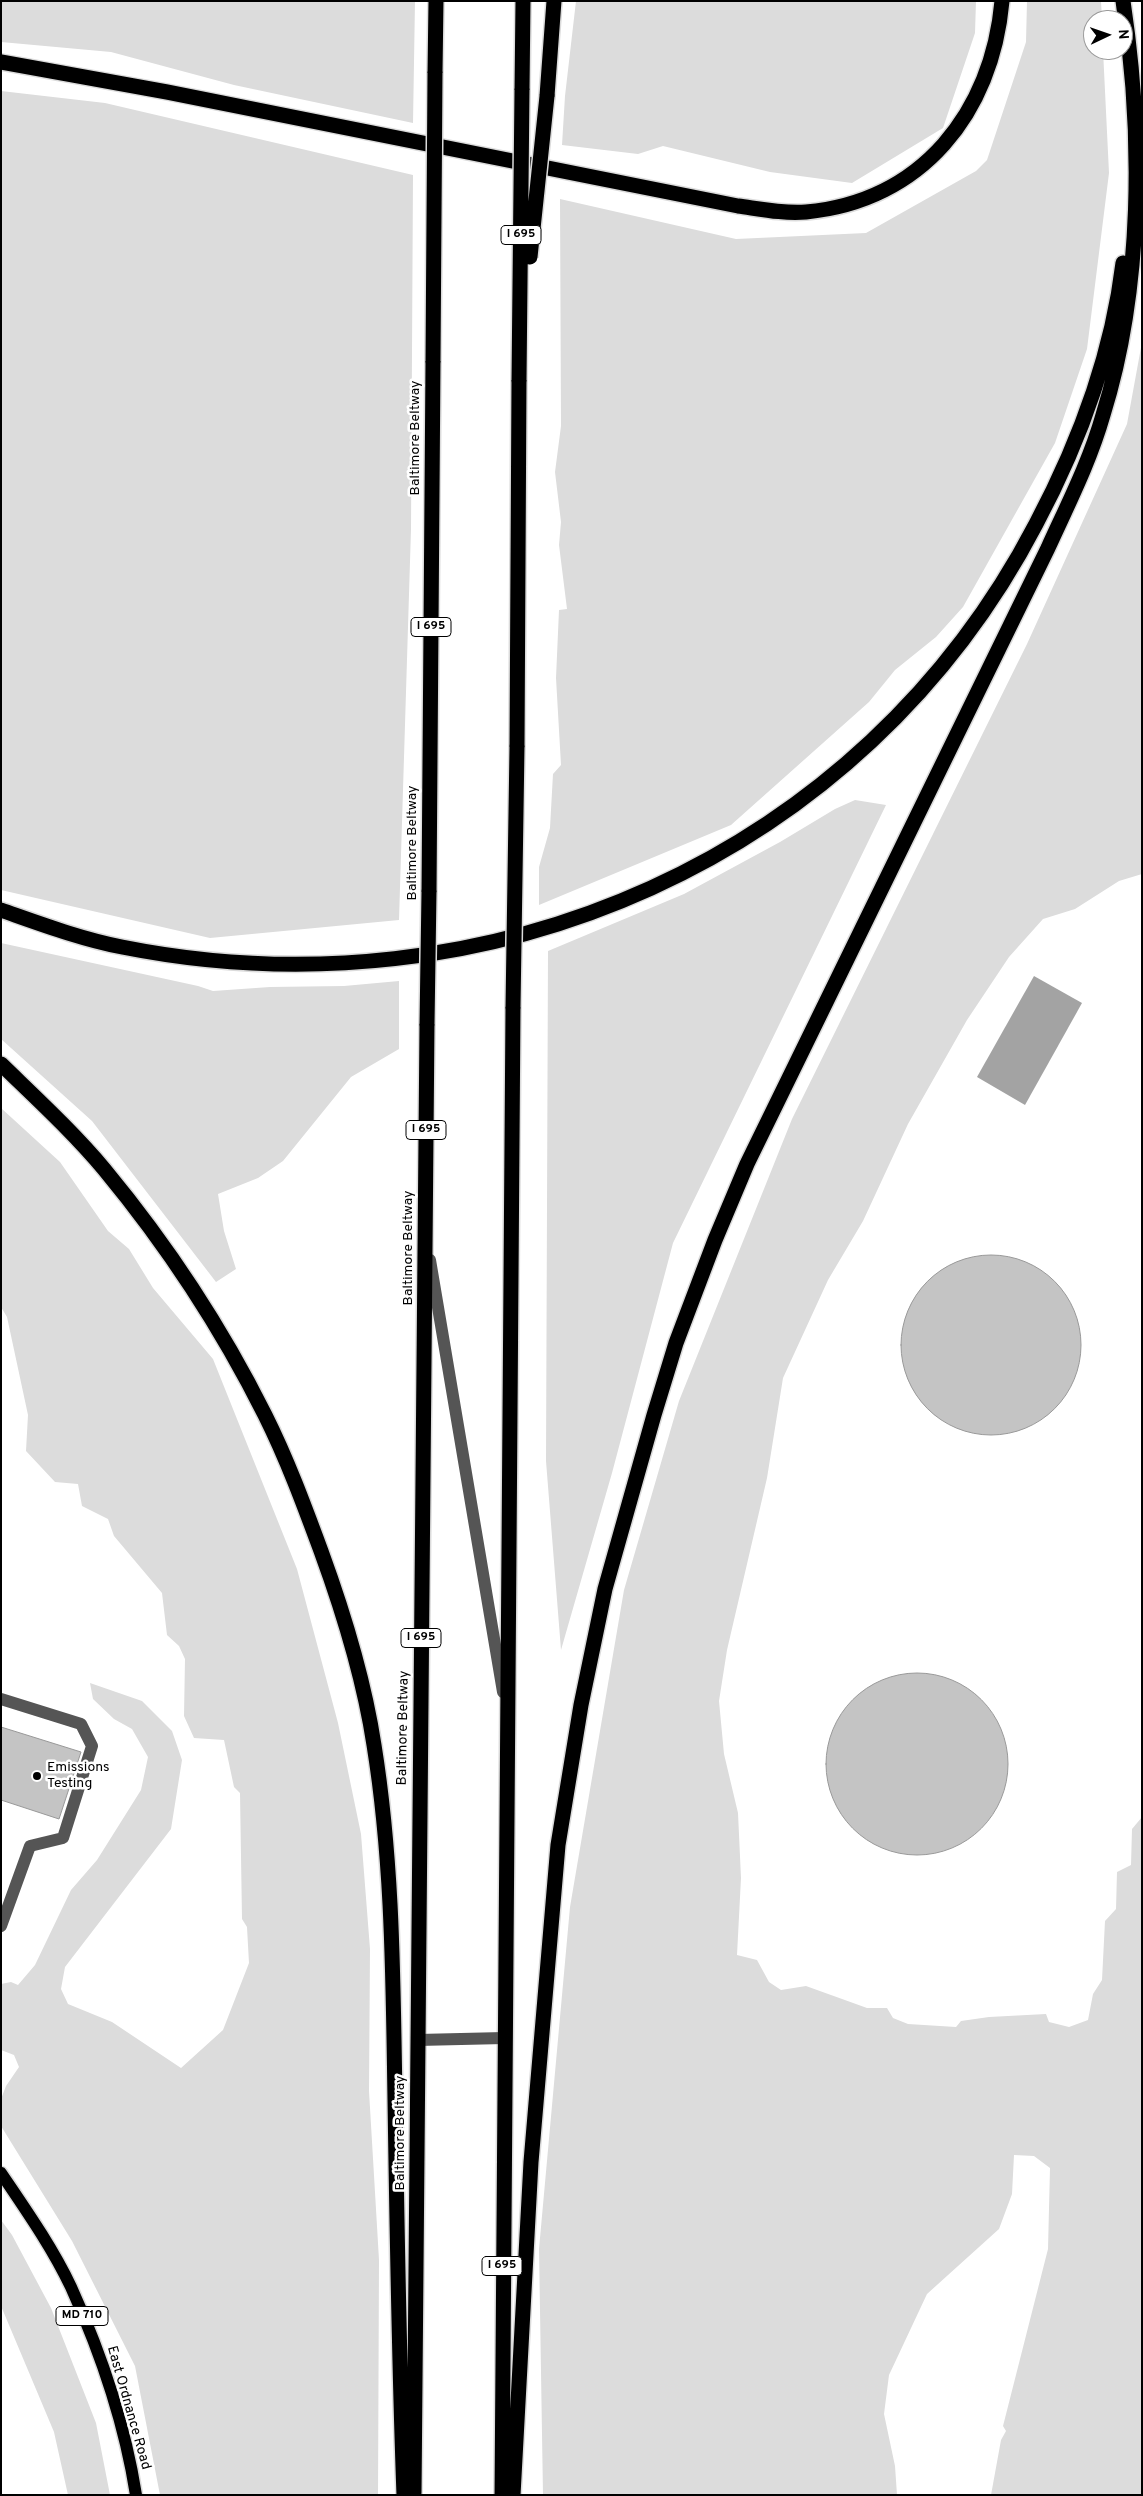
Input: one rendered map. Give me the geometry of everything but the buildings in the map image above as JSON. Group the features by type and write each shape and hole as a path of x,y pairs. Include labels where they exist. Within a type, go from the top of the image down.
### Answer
{"highway":[{"name":"Baltimore Beltway","path":"414,2495 436,1"},
{"name":"I 695","path":"502,2495 504,2038 523,1"},
{"path":"519,380 532,224 547,96 554,1"},
{"path":"1,62 177,94 736,206 768,211 804,212 838,208 870,198 898,184 930,160 951,137 972,106 986,77 997,42 1002,1"},
{"path":"513,2495 531,2162 558,1845 582,1705 607,1580 637,1471 676,1343 744,1173 1048,548 1076,488 1103,416 1118,361 1132,277 1136,206 1128,33 1123,1"},
{"path":"1,910 77,936 120,947 187,958 248,964 330,965 408,958 488,944 543,930 609,907 675,878 730,848 787,811 842,767 893,720 936,673 979,617 1016,563 1054,491 1080,428 1104,356 1122,275 1130,207 1133,112"},
{"path":"1,1064 101,1166 191,1285 266,1417 301,1496 332,1580 355,1654 374,1742 386,1829 392,1908 398,2341 404,2495"}],"main road":[{"name":"East Ordnance Road","path":"1,2173 37,2226 70,2286 103,2367 133,2472 136,2495"}],"lane":[{"path":"425,1236 507,1715"},
{"path":"1,1699 81,1724 92,1746 63,1838 30,1846 1,1926"},
{"path":"418,2040 504,2038"}],"shaded area":[{"path":"1,1 415,1 413,123 234,85 111,52 1,42"},
{"path":"576,1 976,1 975,33 943,128 852,183 770,172 663,146 638,154 562,145 565,96"},
{"path":"1027,1 1101,1 1101,10 1083,10 1083,60 1103,60 1109,173 1087,349 1055,443 963,607 936,637 895,670 869,702 731,825 539,905 539,867 550,828 553,774 561,765 556,678 559,610 567,609 559,545 561,522 555,472 561,426 560,199 736,239 866,233 976,171 987,160 1026,42"},
{"path":"1,91 105,103 413,175 411,529 399,920 210,938 1,890"},
{"path":"1142,342 1142,874 1119,881 1075,909 1043,919 1009,957 967,1020 908,1124 863,1221 828,1280 783,1378 767,1478 727,1650 719,1701 724,1754 738,1813 741,1878 737,1955 757,1960 769,1982 781,1990 806,1986 867,2008 887,2008 893,2018 908,2024 956,2027 961,2021 989,2017 1046,2014 1049,2022 1069,2027 1088,2020 1093,1994 1102,1980 1105,1921 1116,1909 1117,1872 1131,1865 1132,1829 1142,1817 1142,2495 991,2495 1001,2440 1006,2431 1003,2426 1048,2249 1050,2168 1034,2156 1014,2155 1012,2194 999,2229 927,2294 889,2375 884,2414 895,2466 897,2495 543,2495 539,2249 570,1907 624,1590 679,1401 792,1119 1027,644 1127,424"},
{"path":"855,800 886,805 673,1243 612,1473 561,1650 546,1461 548,951 684,894 780,842 835,809"},
{"path":"1,943 198,986 213,991 270,987 344,986 399,981 399,1049 351,1077 283,1161 258,1178 218,1194 224,1231 236,1269 216,1282 92,1121 1,1039"},
{"path":"1034,976 1082,1003 1025,1105 977,1077"},
{"path":"1,1108 60,1162 108,1231 129,1249 153,1288 213,1359 297,1569 338,1723 361,1834 370,1949 369,2091 379,2260 378,2495 160,2495 135,2366 72,2241 1,2126 1,2099 6,2086 19,2067 14,2055 1,2050 1,1984 11,1982 18,1985 35,1965 71,1890 97,1860 141,1790 148,1757 132,1729 114,1719 93,1699 90,1683 142,1701 172,1731 182,1760 171,1829 65,1967 61,1989 68,2004 112,2022 181,2068 223,2030 249,1963 247,1927 242,1919 240,1793 234,1787 224,1740 194,1738 184,1716 185,1659 179,1646 167,1635 162,1593 114,1536 108,1519 82,1506 78,1484 55,1482 26,1451 28,1415 7,1317 1,1307"},
{"path":"1,2220 12,2235 51,2308 96,2423 110,2495 68,2495 54,2432 1,2306"}],"place":[{"name":"Emissions Testing","path":"37,1776"}]}
